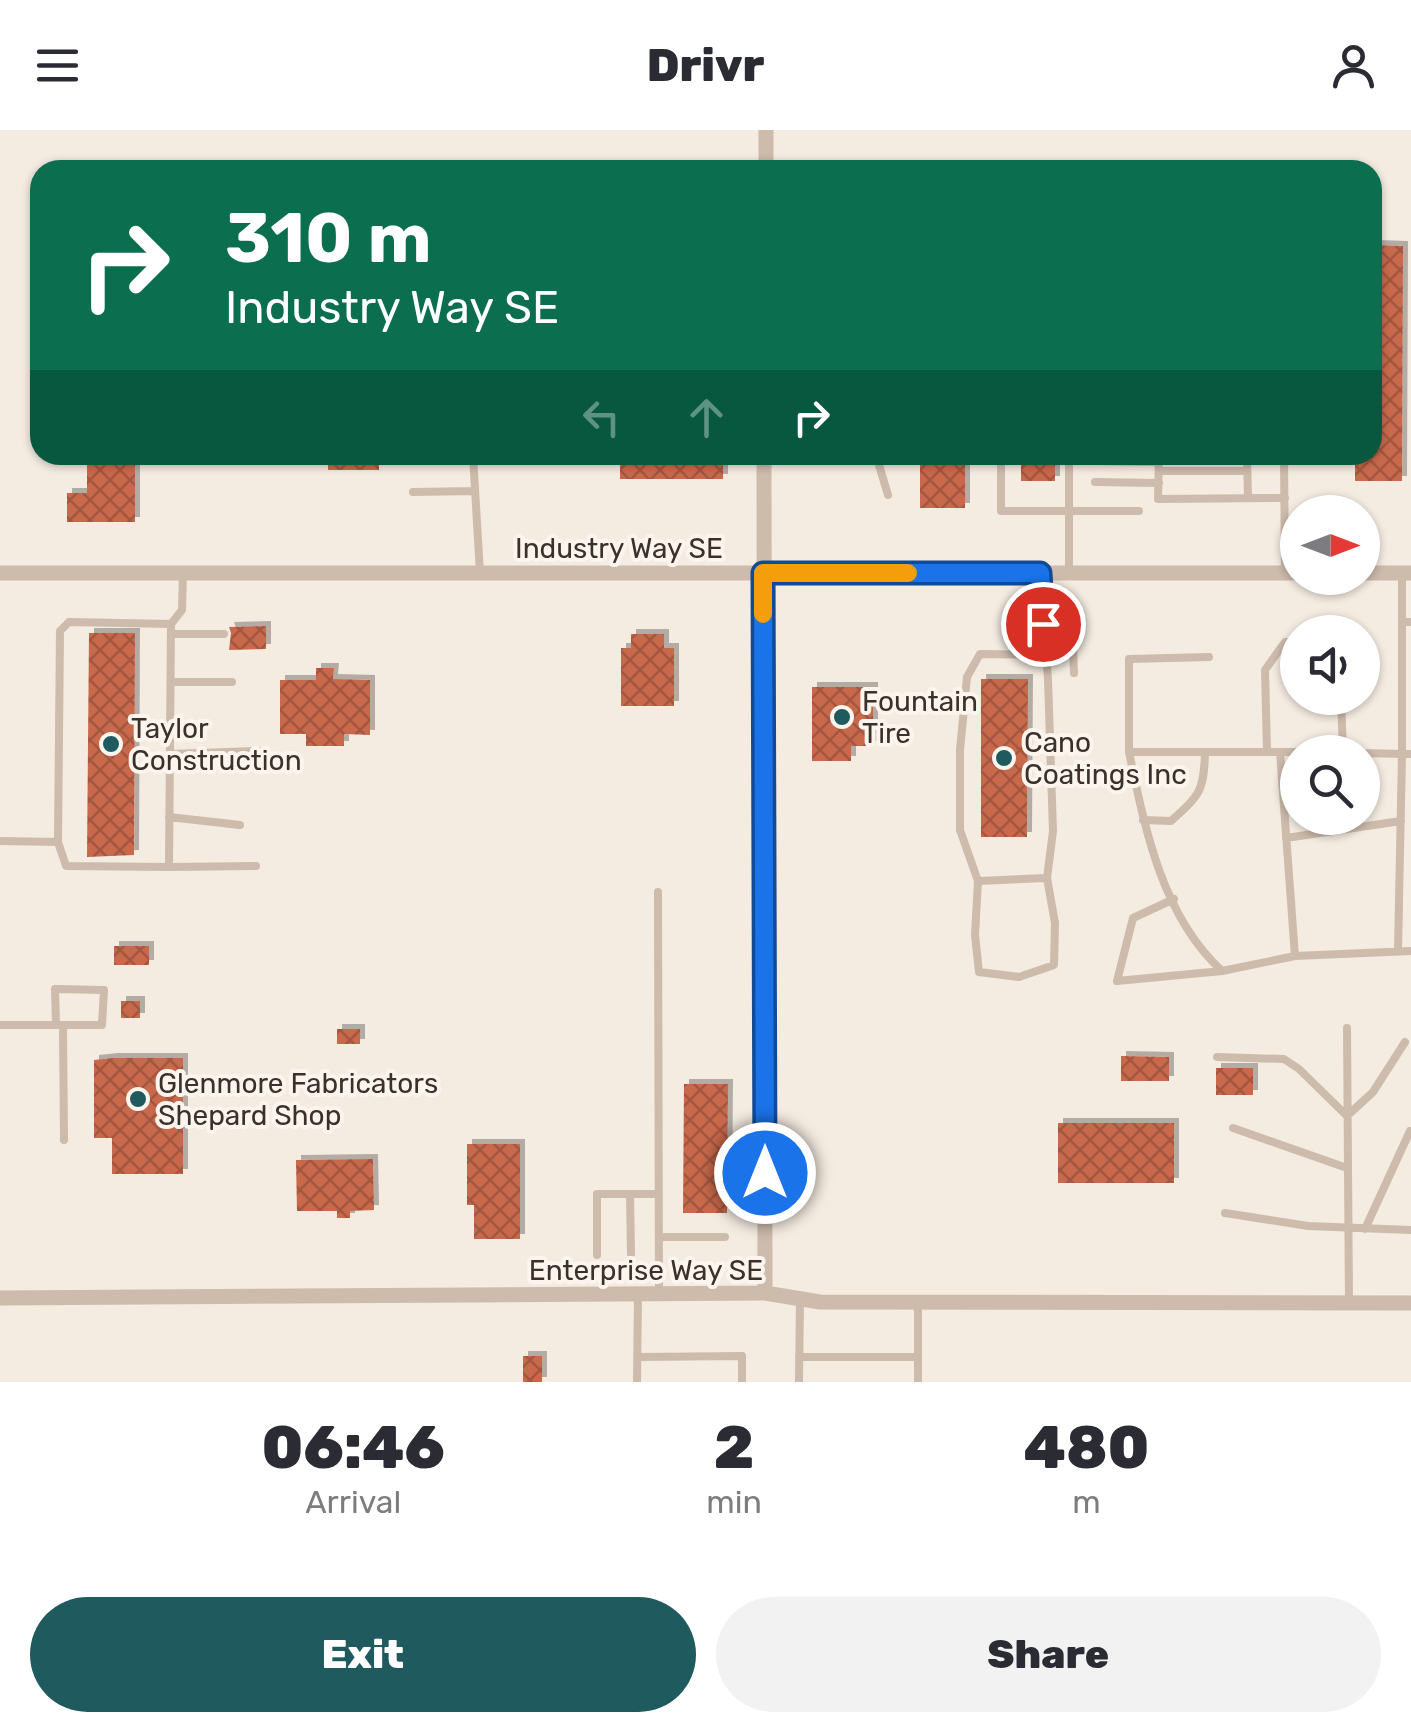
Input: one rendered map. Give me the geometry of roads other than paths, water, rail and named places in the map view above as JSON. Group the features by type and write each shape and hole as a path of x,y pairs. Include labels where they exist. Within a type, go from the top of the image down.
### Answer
{"street":[{"path":"766,130 766,160"},
{"path":"764,465 765,1293"},
{"name":"Industry Way SE","path":"0,573 1280,573"},
{"path":"1380,573 1407,573"},
{"name":"Enterprise Way SE","path":"0,1298 765,1293 820,1302 1411,1303"}],"lane":[{"path":"474,465 480,573"},
{"path":"879,465 888,495"},
{"path":"1001,465 1001,511 1139,511"},
{"path":"1069,465 1069,573"},
{"path":"1159,465 1158,499 1280,498"},
{"path":"1181,465 1247,471"},
{"path":"1247,465 1248,498"},
{"path":"1284,465 1285,495"},
{"path":"1095,482 1159,483"},
{"path":"413,492 475,491"},
{"path":"169,866 171,629 182,610 183,573"},
{"path":"1040,573 1046,655 1052,832 1048,878 1055,922 1054,965 1019,978 979,972 975,934 978,881 960,830 960,750 967,677 980,654 1046,655"},
{"path":"1398,951 1400,821 1406,754 1407,573"},
{"path":"224,634 69,622 60,631 58,842 66,866 256,866"},
{"path":"1043,624 1072,623 1074,673"},
{"path":"1267,752 1265,670 1280,649"},
{"path":"1209,657 1129,658 1129,752 1152,854 1197,948 1222,971"},
{"path":"171,682 232,682"},
{"path":"170,754 259,752"},
{"path":"1129,752 1280,752"},
{"path":"1143,820 1171,821 1187,806 1204,786 1204,752"},
{"path":"1380,753 1406,754"},
{"path":"169,817 240,825"},
{"path":"1286,838 1400,821"},
{"path":"1286,835 1295,956"},
{"path":"0,840 58,842"},
{"path":"978,881 1048,878"},
{"path":"658,892 659,1294"},
{"path":"1174,899 1134,918 1117,981 1222,971 1295,956 1411,950"},
{"path":"0,1025 60,1026 102,1025 104,990 55,989 60,1026 64,1140"},
{"path":"1348,1028 1350,1303"},
{"path":"1347,1116 1373,1092 1406,1042"},
{"path":"1218,1057 1284,1060 1300,1069 1347,1116"},
{"path":"1232,1128 1347,1168"},
{"path":"1365,1229 1410,1131"},
{"path":"596,1255 596,1194 658,1194"},
{"path":"630,1194 631,1254"},
{"path":"1225,1213 1348,1229 1411,1230"},
{"path":"659,1237 725,1237"},
{"path":"637,1382 638,1294"},
{"path":"799,1382 800,1299"},
{"path":"918,1302 918,1382"},
{"path":"638,1357 742,1356 742,1382"},
{"path":"799,1357 918,1356"}],"place":[{"name":"Fountain Tire","path":"842,717"},
{"name":"Taylor Construction","path":"111,744"},
{"name":"Cano Coatings Inc","path":"1004,758"},
{"name":"Glenmore Fabricators Shepard Shop","path":"138,1099"}]}
